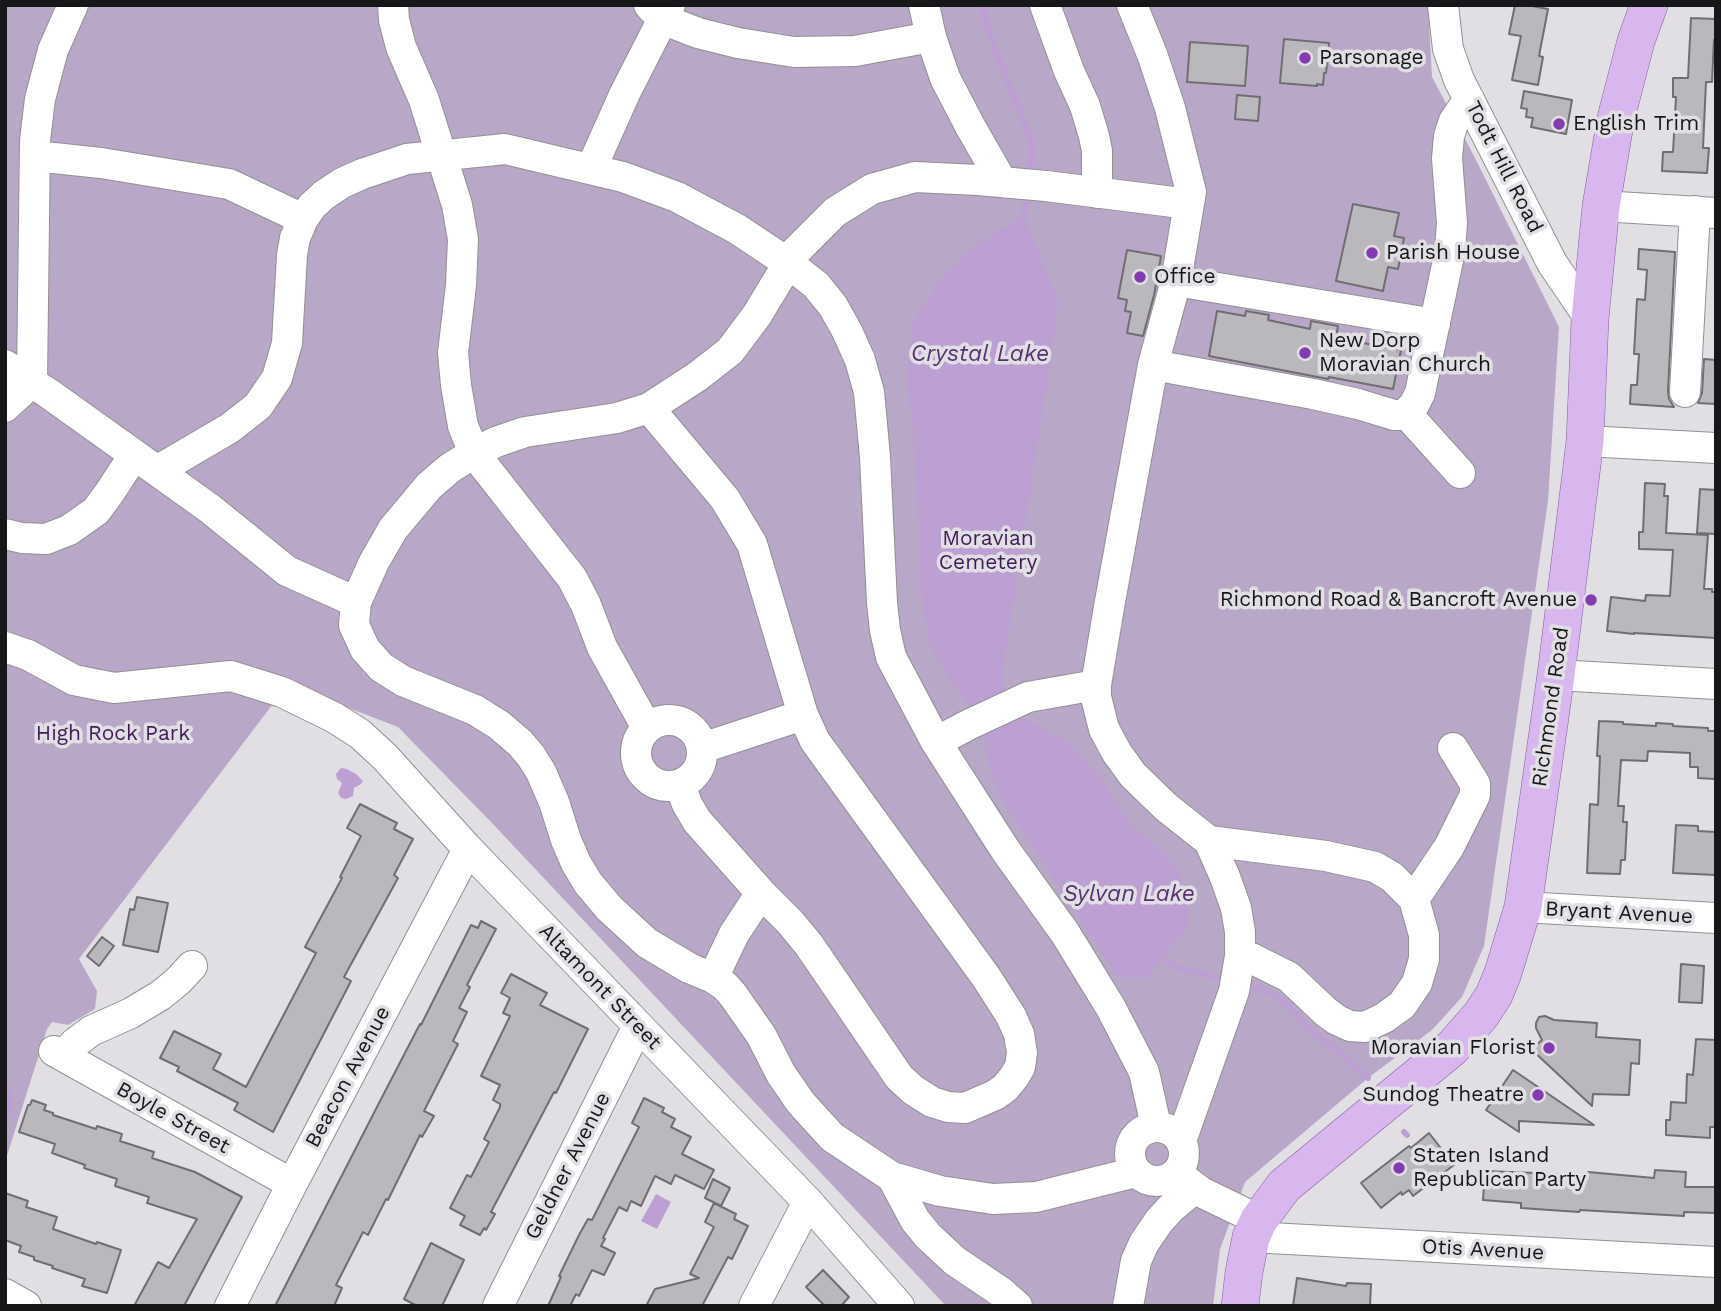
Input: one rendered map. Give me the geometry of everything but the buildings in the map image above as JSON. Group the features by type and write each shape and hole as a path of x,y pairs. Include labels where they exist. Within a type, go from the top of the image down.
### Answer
{"main road":[{"name":"Richmond Road","path":"1240,1306 1244,1272 1255,1228 1284,1186 1452,1048 1482,1015 1503,973 1523,907 1556,675 1585,441 1590,319 1601,206 1616,118 1636,41 1649,5"}],"street":[{"path":"5,407 32,382 35,140 40,99 53,50 73,5"},
{"path":"393,5 401,47 424,100 442,155 457,205 463,239 453,353 463,426 474,453 572,578 602,647 647,728"},
{"path":"924,5 931,37 945,78 970,126 1008,183"},
{"path":"1045,5 1094,136 1097,151 1097,193"},
{"path":"1132,5 1170,108 1191,192 1177,281 1153,365 1096,697 1104,729 1133,775 1166,807 1209,841 1236,908 1240,932 1240,957 1234,991 1169,1134"},
{"name":"Todt Hill Road","path":"1443,5 1448,49 1459,80 1552,263 1590,319"},
{"path":"591,169 660,10 698,33 794,52 855,51 931,37"},
{"path":"1153,365 1313,394 1394,415 1406,413 1420,393 1451,242 1447,158 1449,136 1454,121 1469,99"},
{"path":"145,462 160,469 230,428 258,407 277,378 287,343 292,255 295,237 303,219 312,206 342,183 407,159 505,149 623,177 677,197 737,229 789,263 816,285 833,306 860,360 869,391 881,603 891,657 936,742 1006,851 1066,933 1111,1008 1144,1072 1169,1134 1184,1149 1186,1181 1171,1208 1159,1220 1144,1243 1136,1261 1128,1306"},
{"path":"34,156 101,163 229,184 303,219"},
{"path":"1136,1172 1036,1197 993,1199 940,1191 892,1177 832,1137 801,1103 781,1074 761,1035 725,986 646,943 609,908 588,883 565,841 541,772 526,749 475,710 403,681 381,667 365,649 354,625 356,601 393,529 429,486 450,468 496,442 525,432 617,418 649,408 698,376 730,351 757,314 795,252 835,212 872,188 915,177 1046,186 1189,204"},
{"path":"1601,206 1705,212 1685,392"},
{"path":"1177,281 1435,324"},
{"path":"5,365 209,508 287,571 356,601"},
{"path":"649,408 725,499 752,544 803,715 815,741 986,977 1011,1016 1019,1034 1022,1053 1020,1067 1005,1088 965,1108 948,1107 932,1102 899,1077 809,945 697,821 680,785"},
{"path":"1406,413 1460,473"},
{"path":"1585,441 1716,448"},
{"path":"5,534 46,539 69,530 96,511 110,492 145,462"},
{"name":"Altamont Street","path":"5,647 28,655 74,680 114,688 231,677 282,692 335,718 360,734 385,757 467,849 808,1202 899,1306"},
{"path":"1556,675 1716,684"},
{"path":"936,742 1028,697 1096,685"},
{"path":"702,748 803,715"},
{"path":"666,720 676,720 694,730 702,748 700,766 688,781 668,787 647,779 636,759 640,737 647,728 666,720"},
{"path":"1414,898 1449,847 1475,795 1475,784 1453,748"},
{"path":"1209,841 1325,856 1374,867 1392,877 1414,898 1424,935 1424,959 1417,984 1402,1005 1365,1027 1350,1026 1337,1020 1289,977 1251,958 1240,957"},
{"name":"Beacon Avenue","path":"230,1306 467,849"},
{"path":"713,978 734,934 761,893"},
{"name":"Bryant Avenue","path":"1523,907 1716,918"},
{"name":"Boyle Street","path":"192,966 161,995 131,1013 91,1031 59,1054 292,1184"},
{"name":"Geldner Avenue","path":"498,1306 638,1026"},
{"path":"1169,1134 1148,1128 1140,1132 1130,1147 1130,1156 1136,1172 1149,1180 1169,1178 1186,1181 1255,1228"},
{"path":"892,1177 905,1203 928,1236 955,1261 1002,1292 1017,1306"},
{"path":"754,1306 808,1202"},
{"name":"Otis Avenue","path":"1255,1228 1716,1262"},
{"path":"5,1294 26,1306"}],"green space":[{"name":"Moravian Cemetery","path":"5,5 1428,5 1432,77 1559,327 1548,501 1484,946 1462,997 1432,1030 1368,1078 1245,1182 1220,1249 1213,1306 946,1306 492,823 398,727 307,692 279,696 79,959 97,991 95,1009 68,1025 52,1022 47,1029 5,1162"}],"water":[{"name":"Crystal Lake","path":"1024,216 1059,302 1003,682 1024,718 1072,745 1103,781 1129,824 1164,852 1179,870 1189,924 1147,976 1134,979 1116,974 1009,810 996,787 985,740 969,706 929,644 923,610 913,429 907,384 912,323 946,271 983,241"},
{"path":"341,768 356,774 363,781 354,788 353,796 346,799 341,798 338,793 342,783 336,774"},
{"path":"656,1194 671,1202 657,1229 641,1221"}],"waterway":[{"path":"982,5 993,44 1033,145 1029,176"},
{"path":"1022,224 1027,194"},
{"path":"1158,955 1173,966 1217,978"},
{"path":"1251,987 1274,994 1291,1008 1311,1032 1368,1078"},
{"path":"5,1083 10,1105 5,1119"},
{"path":"1404,1132 1407,1135"}],"place":[{"name":"Parsonage","path":"1305,58"},
{"name":"English Trim","path":"1559,124"},
{"name":"Parish House","path":"1372,253"},
{"name":"Office","path":"1140,277"},
{"name":"New Dorp Moravian Church","path":"1305,353"},
{"name":"Richmond Road & Bancroft Avenue","path":"1591,600"},
{"name":"Moravian Florist","path":"1549,1048"},
{"name":"Sundog Theatre","path":"1538,1095"},
{"name":"Staten Island Republican Party","path":"1399,1168"}],"park label":[{"name":"High Rock Park","path":"113,734"}],"water label":[{"name":"Sylvan Lake","path":"1129,894"}]}
